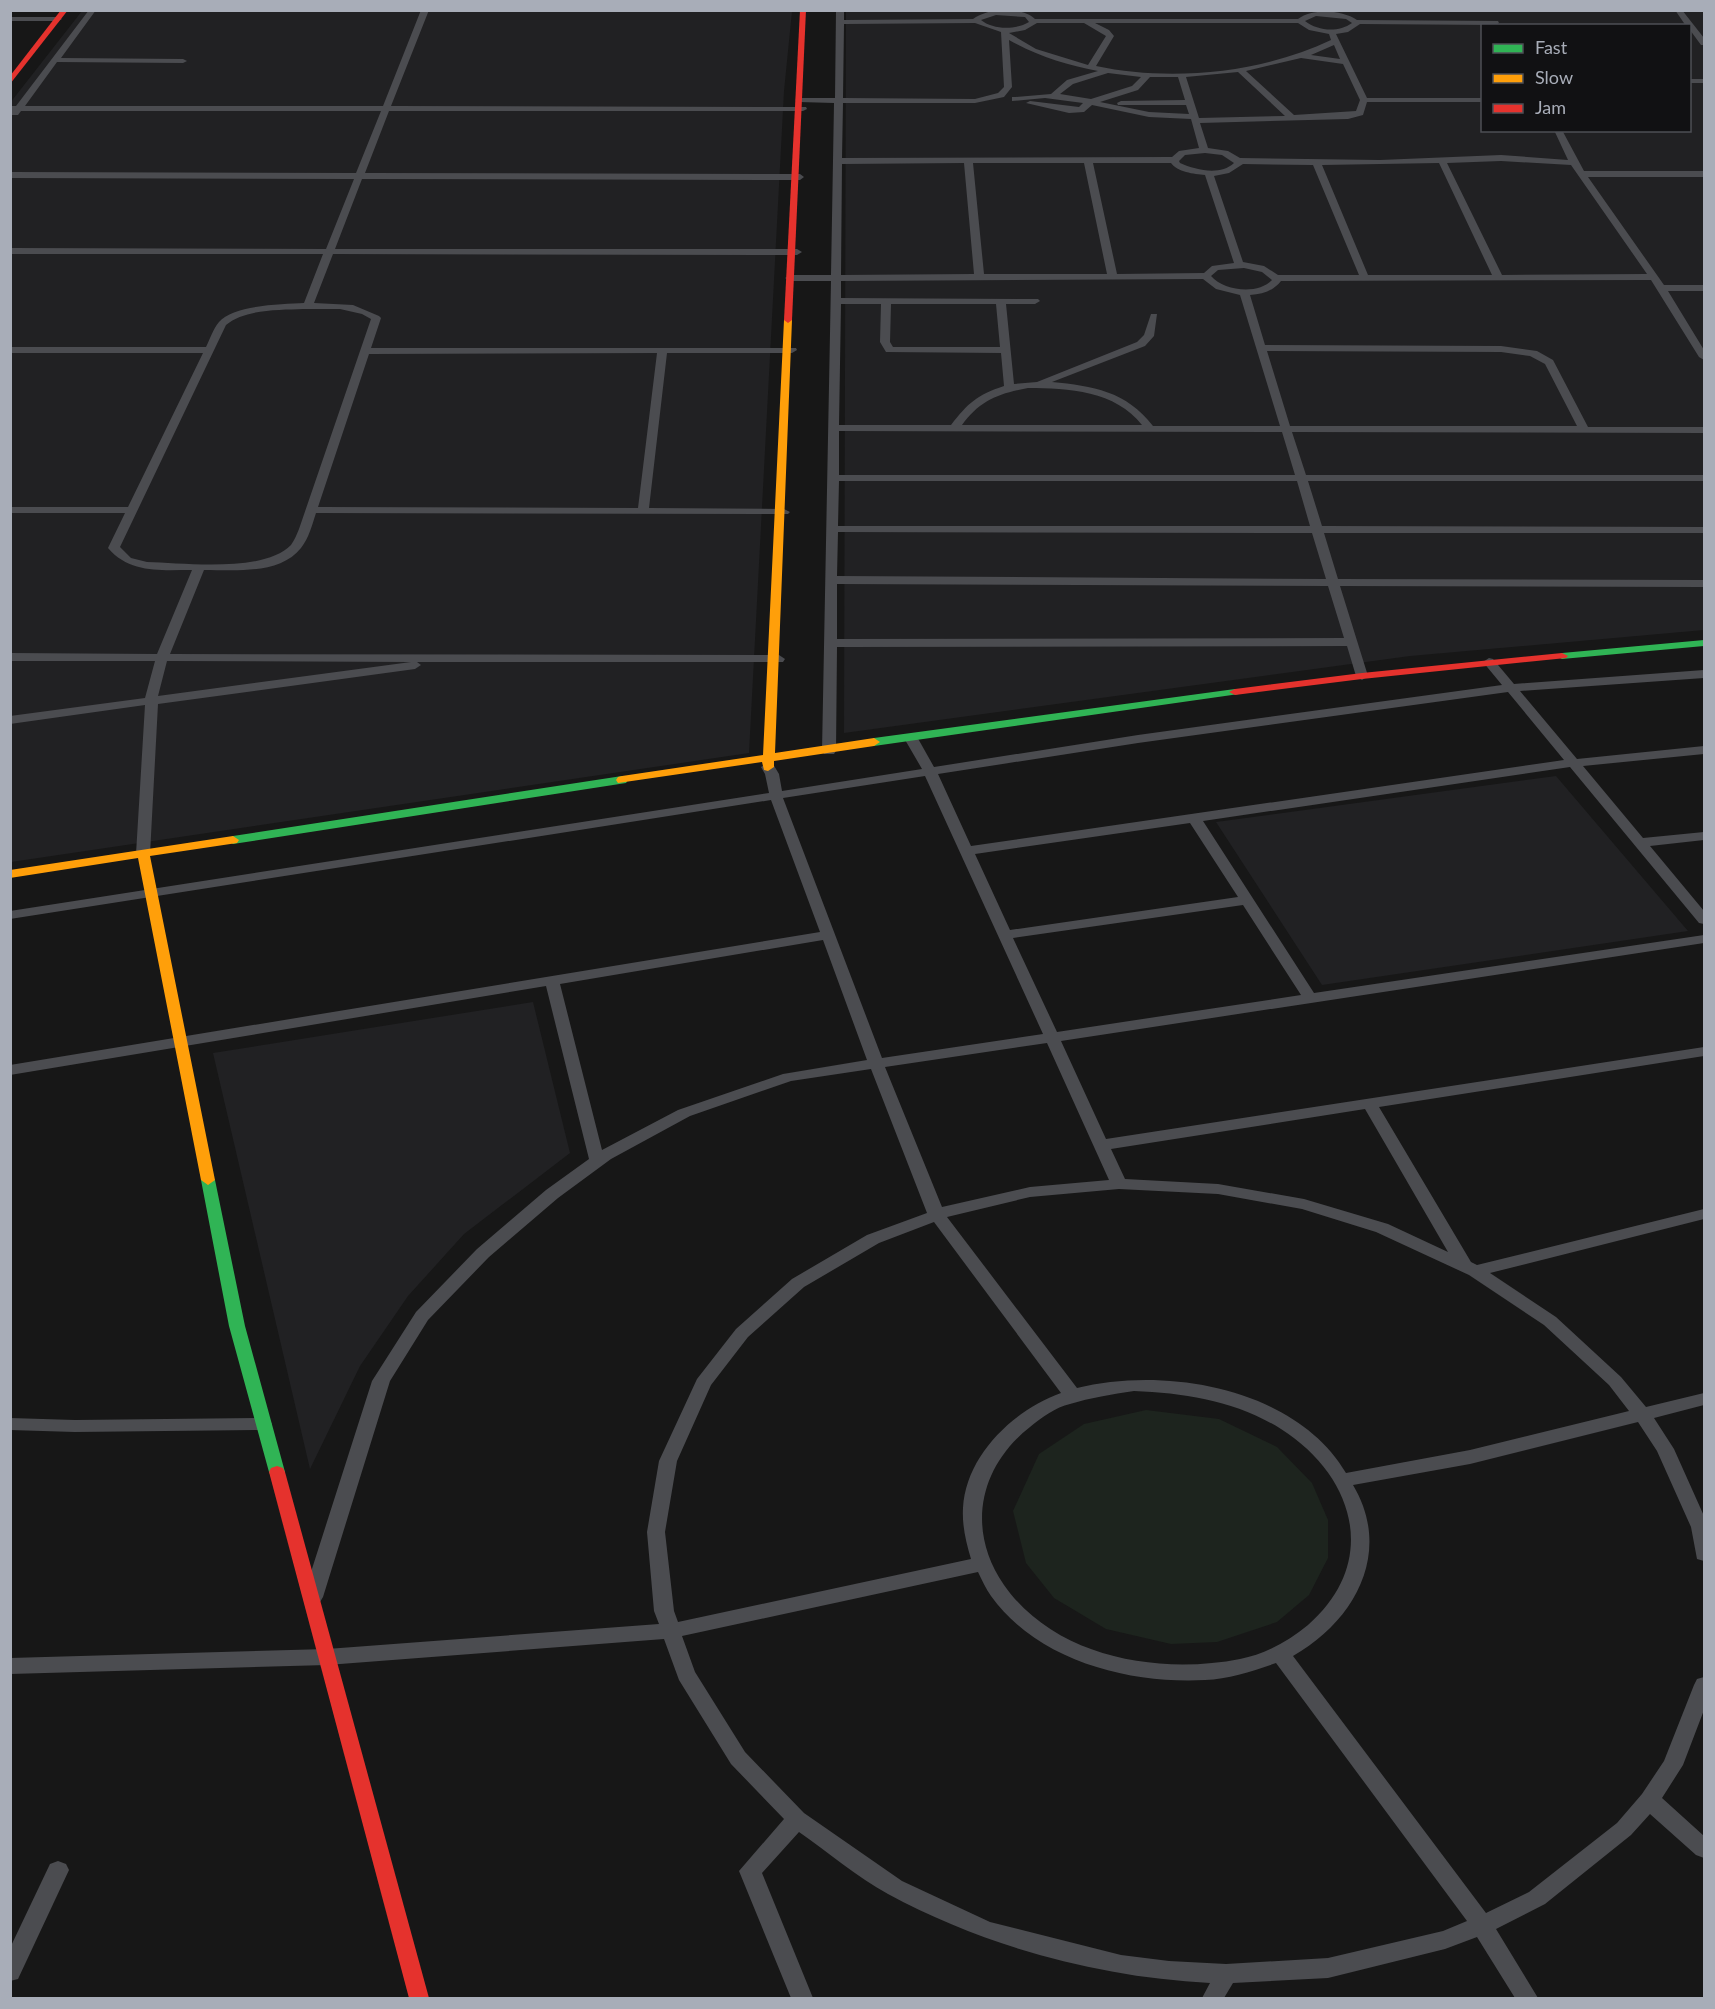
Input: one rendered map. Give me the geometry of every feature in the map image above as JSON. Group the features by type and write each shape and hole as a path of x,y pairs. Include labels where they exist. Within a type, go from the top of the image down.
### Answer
{"street":[{"path":"16,21 28,10"},
{"path":"10,118 14,108 93,10"},
{"path":"308,307 425,10"},
{"path":"803,10 798,177 771,765 776,797 876,1063 936,1214 1074,1397"},
{"path":"801,104 808,10"},
{"path":"1487,10 1496,24"},
{"path":"1678,10 1689,24"},
{"path":"978,21 986,14 1005,11 1027,15 1033,21 1300,21 1307,16 1325,12 1348,17 1357,22 1496,24"},
{"path":"16,21 55,15"},
{"path":"10,64 55,15"},
{"path":"10,82 55,15"},
{"path":"829,751 838,301 840,16 978,21 984,26 1005,32 1029,50 1049,57 1111,71 1182,76 1240,70 1301,56 1336,41"},
{"path":"1005,32 1031,25 1033,21"},
{"path":"1083,21 1110,36 1091,67"},
{"path":"1300,21 1309,28 1331,31 1350,29 1356,26 1357,22"},
{"path":"1691,26 1704,43"},
{"path":"1015,99 1053,96 1097,102 1147,115 1194,119 1354,116 1360,113 1364,100 1331,31"},
{"path":"14,108 385,110 801,104 840,100 961,102 987,100 1001,95 1008,87 1005,32"},
{"path":"1301,56 1346,62"},
{"path":"55,60 183,61"},
{"path":"1240,70 1291,117"},
{"path":"1053,96 1070,82 1111,71"},
{"path":"1001,95 1074,111 1135,88 1148,74"},
{"path":"1182,76 1204,150"},
{"path":"1364,100 1481,100"},
{"path":"1097,102 1189,102"},
{"path":"1559,132 1574,163 1584,174 1654,277 1704,357"},
{"path":"839,161 1174,160 1182,153 1204,150 1229,154 1238,161 1380,163 1518,158 1574,163"},
{"path":"968,160 979,277"},
{"path":"1088,160 1113,277"},
{"path":"1174,160 1176,165 1183,168 1208,172 1229,170 1237,166 1238,161"},
{"path":"1316,161 1365,278"},
{"path":"1442,161 1498,278"},
{"path":"1208,172 1239,265"},
{"path":"10,175 360,174 798,177"},
{"path":"1584,174 1704,174"},
{"path":"10,251 794,252"},
{"path":"793,278 1206,276 1215,268 1239,265 1266,270 1276,278 1654,277"},
{"path":"1206,276 1209,282 1216,287 1244,292 1267,289 1275,284 1276,278"},
{"path":"1661,288 1704,288"},
{"path":"1244,292 1362,676"},
{"path":"838,301 1035,301"},
{"path":"886,301 885,342 890,350 1006,350"},
{"path":"1001,302 1009,389"},
{"path":"274,307 308,307 344,307 366,311 376,318 311,510 296,547 275,561 250,567 146,566 127,560 114,548 222,324 231,316 274,307"},
{"path":"1036,385 1141,344 1149,336 1154,316"},
{"path":"1261,348 1501,349 1533,353 1549,362 1584,430"},
{"path":"10,350 210,350"},
{"path":"365,351 789,350"},
{"path":"642,511 662,351"},
{"path":"954,429 971,406 994,392 1036,385 1072,386 1104,393 1134,409 1150,429"},
{"path":"835,428 1704,430"},
{"path":"834,478 1704,478"},
{"path":"10,510 133,510"},
{"path":"311,510 781,512"},
{"path":"833,529 1704,530"},
{"path":"200,566 162,657 151,703 144,857 237,1326 419,1998"},
{"path":"832,580 1333,580 1704,584"},
{"path":"831,643 1352,642"},
{"path":"771,765 829,751 914,744 1493,667 1704,643"},
{"path":"10,873 144,857 1362,676 1704,651"},
{"path":"10,657 775,659"},
{"path":"10,720 151,703 469,658"},
{"path":"1493,667 1704,920"},
{"path":"10,915 776,797 1138,738 1511,688 1704,674"},
{"path":"914,744 930,772 1119,1184"},
{"path":"966,851 1573,763 1704,750"},
{"path":"1194,818 1310,998"},
{"path":"1640,843 1704,836"},
{"path":"10,881 144,857"},
{"path":"1005,935 1246,900"},
{"path":"10,1070 828,935"},
{"path":"312,1601 381,1381 423,1316 483,1253 552,1194 597,1161 684,1113 788,1077 1704,939"},
{"path":"552,980 597,1161"},
{"path":"1102,1146 1704,1051"},
{"path":"1369,1104 1469,1268"},
{"path":"1704,1554 1700,1527 1665,1449 1643,1416 1615,1381 1550,1321 1469,1268 1382,1228 1304,1204 1218,1189 1119,1184 1030,1192 936,1214 873,1239 798,1283 742,1333 703,1383 668,1461 656,1532 664,1611 669,1631 686,1674 738,1758 797,1819 894,1887 986,1930 1121,1965 1169,1971 1226,1974 1328,1968 1445,1940 1482,1925 1537,1898 1624,1829 1649,1800 1672,1766 1704,1685"},
{"path":"1469,1268 1704,1214"},
{"path":"1134,1385 1165,1385 1200,1389 1263,1410 1294,1428 1322,1453 1343,1480 1354,1504 1361,1536 1359,1562 1349,1591 1337,1610 1309,1637 1280,1654 1253,1664 1214,1672 1171,1673 1125,1667 1090,1656 1052,1638 1019,1613 999,1592 982,1564 972,1535 971,1507 977,1481 990,1455 1007,1434 1031,1416 1074,1397 1107,1388 1134,1385"},
{"path":"1343,1480 1470,1457 1643,1416 1704,1399"},
{"path":"10,1424 75,1426 263,1424"},
{"path":"10,1666 327,1657 669,1631 982,1564"},
{"path":"1280,1654 1482,1925 1527,1998"},
{"path":"1649,1800 1704,1849"},
{"path":"797,1819 750,1871 802,1998"},
{"path":"10,1972 58,1870"},
{"path":"1213,1998 1226,1974"}],"shaded area":[{"path":"82,11 792,11 784,91 749,753 11,862 10,103"},
{"path":"846,11 1704,11 1704,630 1410,656 844,733"},
{"path":"1556,776 1688,931 1322,985 1216,822"},
{"path":"533,1002 570,1153 464,1234 408,1296 360,1366 310,1469 213,1053"},
{"path":"1146,1410 1219,1419 1277,1447 1312,1483 1328,1520 1328,1558 1309,1595 1277,1622 1217,1642 1171,1644 1106,1629 1054,1598 1026,1563 1013,1511 1039,1454 1084,1424"}],"traffic: fast":[{"path":"1562,656 1704,643"},
{"path":"874,742 1235,692"},
{"path":"233,840 622,780"},
{"path":"208,1180 237,1326 277,1472"}],"traffic: slow":[{"path":"768,767 788,320"},
{"path":"622,780 874,742"},
{"path":"10,874 233,840"},
{"path":"143,854 208,1180"}],"traffic: jam":[{"path":"10,82 65,10"},
{"path":"788,320 803,10"},
{"path":"1235,692 1362,676 1562,656"},
{"path":"277,1472 419,1998"}]}
